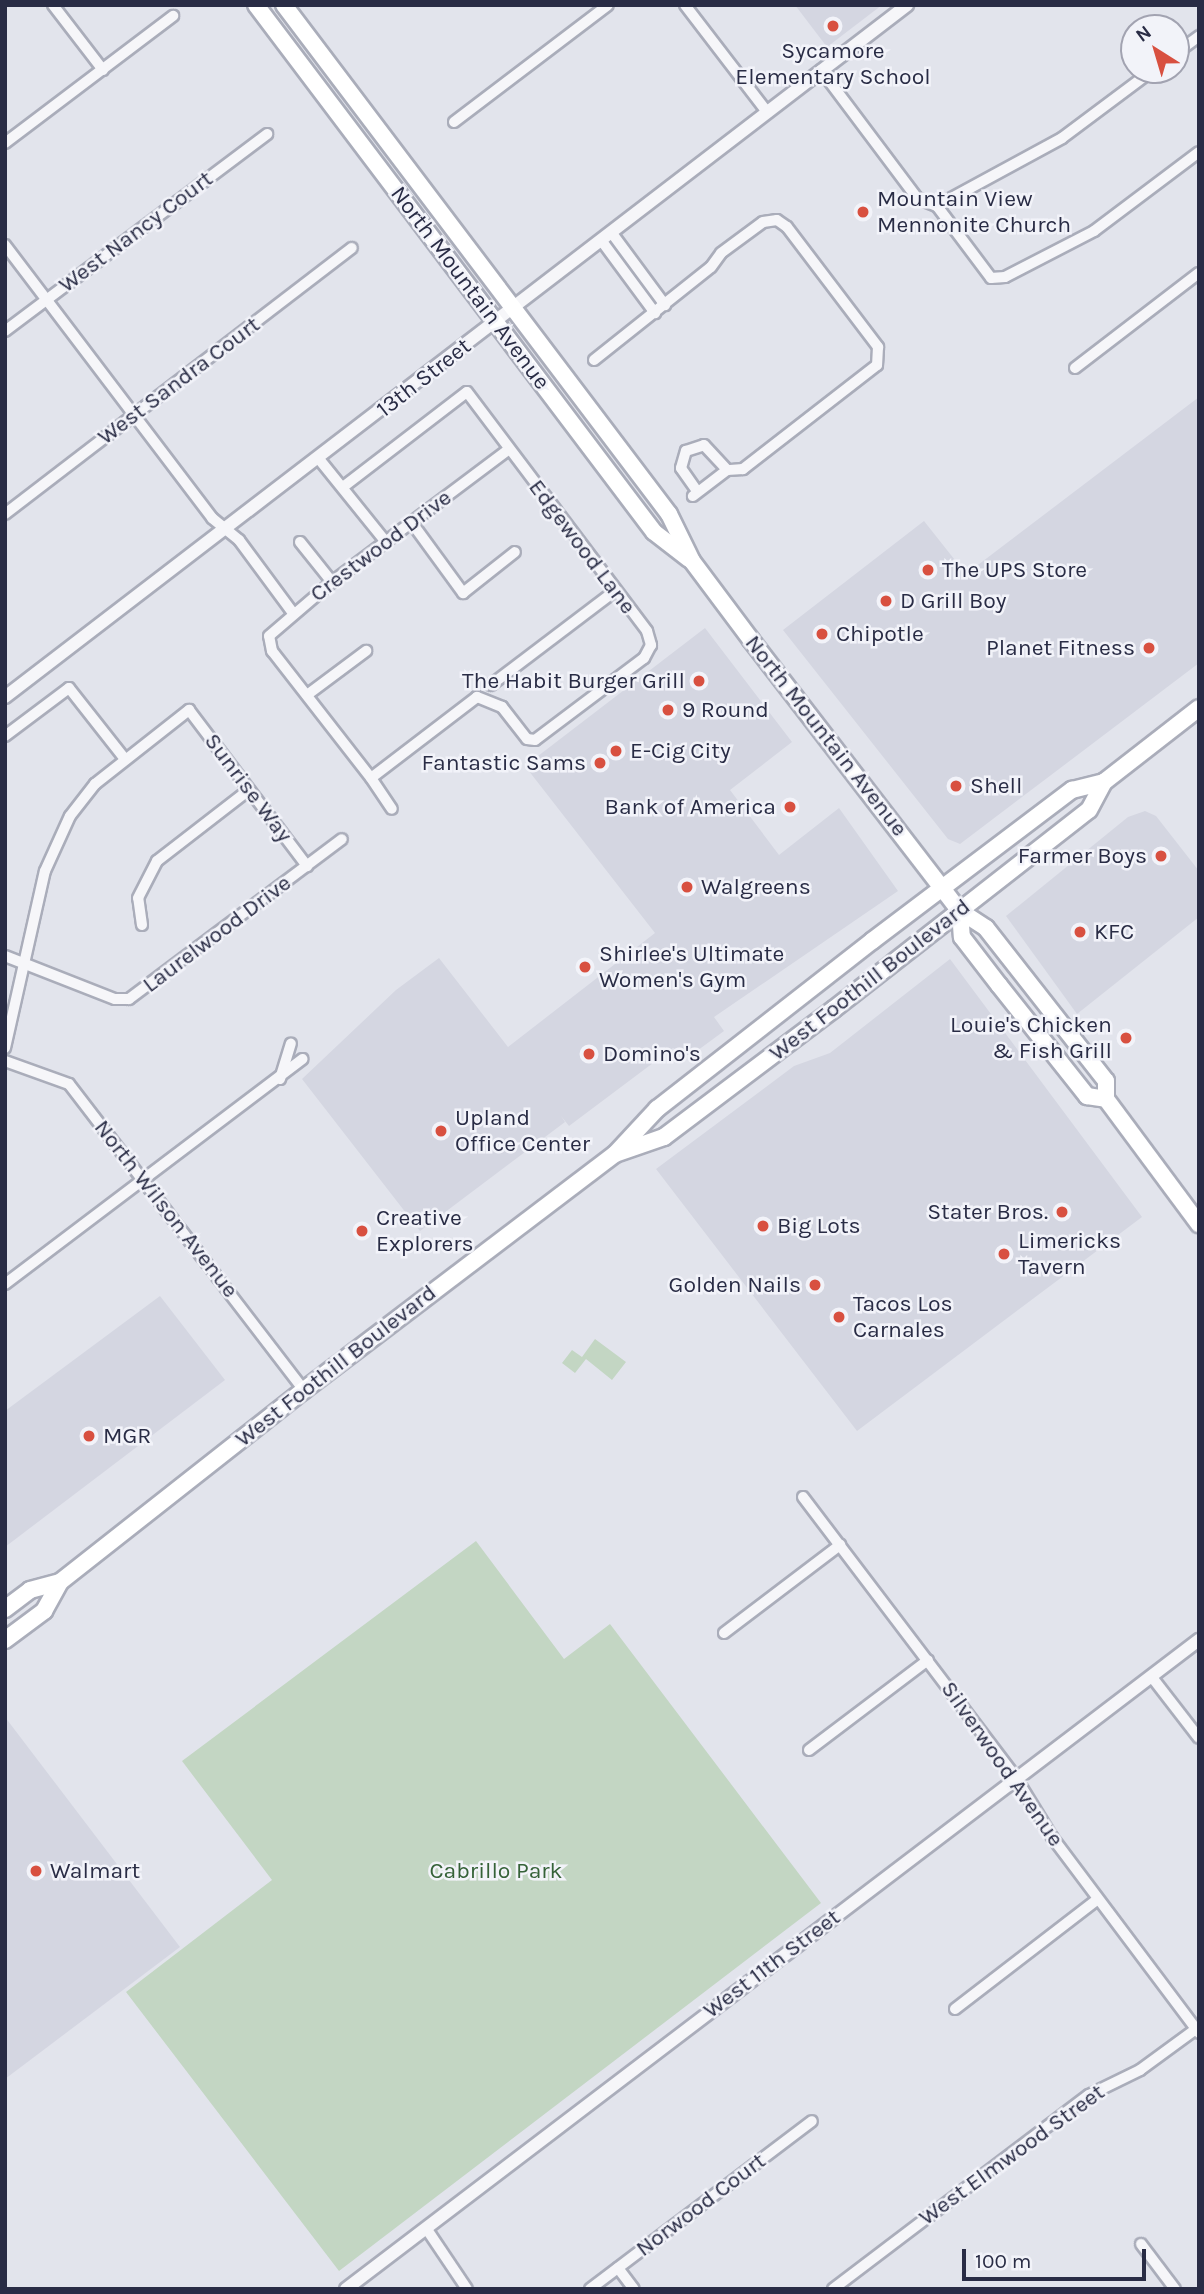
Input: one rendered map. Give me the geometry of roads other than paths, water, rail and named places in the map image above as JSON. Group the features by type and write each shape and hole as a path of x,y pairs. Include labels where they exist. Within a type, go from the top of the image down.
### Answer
{"main road":[{"name":"North Mountain Avenue","path":"256,5 654,532 692,561"},
{"name":"North Mountain Avenue","path":"284,5 669,514 692,561 960,911 986,928 1106,1081 1106,1099 1199,1224"},
{"name":"West Foothill Boulevard","path":"5,1608 22,1596 60,1582 304,1390 615,1154 657,1109 943,888 1072,790 1104,782 1199,708"},
{"name":"West Foothill Boulevard","path":"615,1154 664,1137 1089,810 1104,782"},
{"name":"North Mountain Avenue","path":"960,911 962,937 969,947 1087,1096 1106,1099"},
{"name":"West Foothill Boulevard","path":"5,1640 44,1611 60,1582"},
{"path":"5,1620 22,1596"}],"street":[{"path":"53,5 103,70"},
{"path":"454,122 608,5"},
{"path":"685,5 767,113"},
{"name":"13th Street","path":"5,697 319,459 907,5"},
{"path":"5,143 173,16"},
{"path":"821,70 917,198 937,206 991,278 1005,277 1094,231 1199,152"},
{"path":"937,206 1062,138 1134,84"},
{"name":"West Nancy Court","path":"5,331 267,134"},
{"path":"594,360 711,267 720,253 763,222 777,220 787,227 878,347 877,365 743,469 727,470 695,494 681,468 686,451 704,445 727,470"},
{"path":"606,236 665,305"},
{"path":"606,236 655,313"},
{"path":"5,245 212,518 226,529 293,613"},
{"name":"West Sandra Court","path":"5,514 352,248"},
{"path":"1074,368 1199,273"},
{"name":"Edgewood Lane","path":"343,487 467,392 647,631 651,645 644,658 535,740 527,739 502,707 477,697 370,778"},
{"name":"Crestwood Drive","path":"307,695 272,650 270,636 293,613 332,582 509,450"},
{"path":"319,459 386,542"},
{"path":"412,523 463,593 515,552"},
{"path":"300,541 332,582"},
{"path":"491,685 615,591"},
{"path":"366,651 307,695 392,810"},
{"path":"5,736 69,688 124,758 94,784 55,845 5,1048"},
{"name":"Sunrise Way","path":"124,758 189,710 307,866"},
{"path":"142,925 138,898 157,861 249,790"},
{"name":"Laurelwood Drive","path":"5,956 115,999 129,999 342,839"},
{"path":"280,1080 291,1044"},
{"path":"5,1284 280,1080 303,1059"},
{"name":"North Wilson Avenue","path":"5,1062 69,1084 304,1390"},
{"name":"Silverwood Avenue","path":"803,1497 1016,1778 1098,1899 1197,2031"},
{"path":"724,1633 840,1545"},
{"name":"West 11th Street","path":"346,2289 1199,1640"},
{"path":"809,1750 928,1660"},
{"path":"1151,1676 1199,1738"},
{"path":"956,2009 1098,1899"},
{"name":"West Elmwood Street","path":"833,2289 1089,2095 1140,2070 1197,2031"},
{"name":"Norwood Court","path":"590,2289 812,2121"},
{"path":"426,2228 467,2289"},
{"path":"1141,2244 1175,2289"},
{"path":"618,2268 634,2289"}],"place":[{"name":"Sycamore Elementary School","path":"833,26"},
{"name":"Mountain View Mennonite Church","path":"863,212"},
{"name":"The UPS Store","path":"928,570"},
{"name":"D Grill Boy","path":"886,601"},
{"name":"Chipotle","path":"822,634"},
{"name":"Planet Fitness","path":"1149,648"},
{"name":"The Habit Burger Grill","path":"699,681"},
{"name":"9 Round","path":"668,710"},
{"name":"E-Cig City","path":"616,751"},
{"name":"Fantastic Sams","path":"600,763"},
{"name":"Shell","path":"956,786"},
{"name":"Bank of America","path":"790,807"},
{"name":"Farmer Boys","path":"1161,856"},
{"name":"Walgreens","path":"687,887"},
{"name":"KFC","path":"1080,932"},
{"name":"Shirlee's Ultimate Women's Gym","path":"585,967"},
{"name":"Louie's Chicken & Fish Grill","path":"1126,1038"},
{"name":"Domino's","path":"589,1054"},
{"name":"Upland Office Center","path":"441,1131"},
{"name":"Stater Bros.","path":"1062,1212"},
{"name":"Big Lots","path":"763,1226"},
{"name":"Creative Explorers","path":"362,1231"},
{"name":"Limericks Tavern","path":"1004,1254"},
{"name":"Golden Nails","path":"815,1285"},
{"name":"Tacos Los Carnales","path":"839,1317"},
{"name":"MGR","path":"89,1436"},
{"name":"Walmart","path":"36,1871"}],"park label":[{"name":"Cabrillo Park","path":"496,1871"}]}
